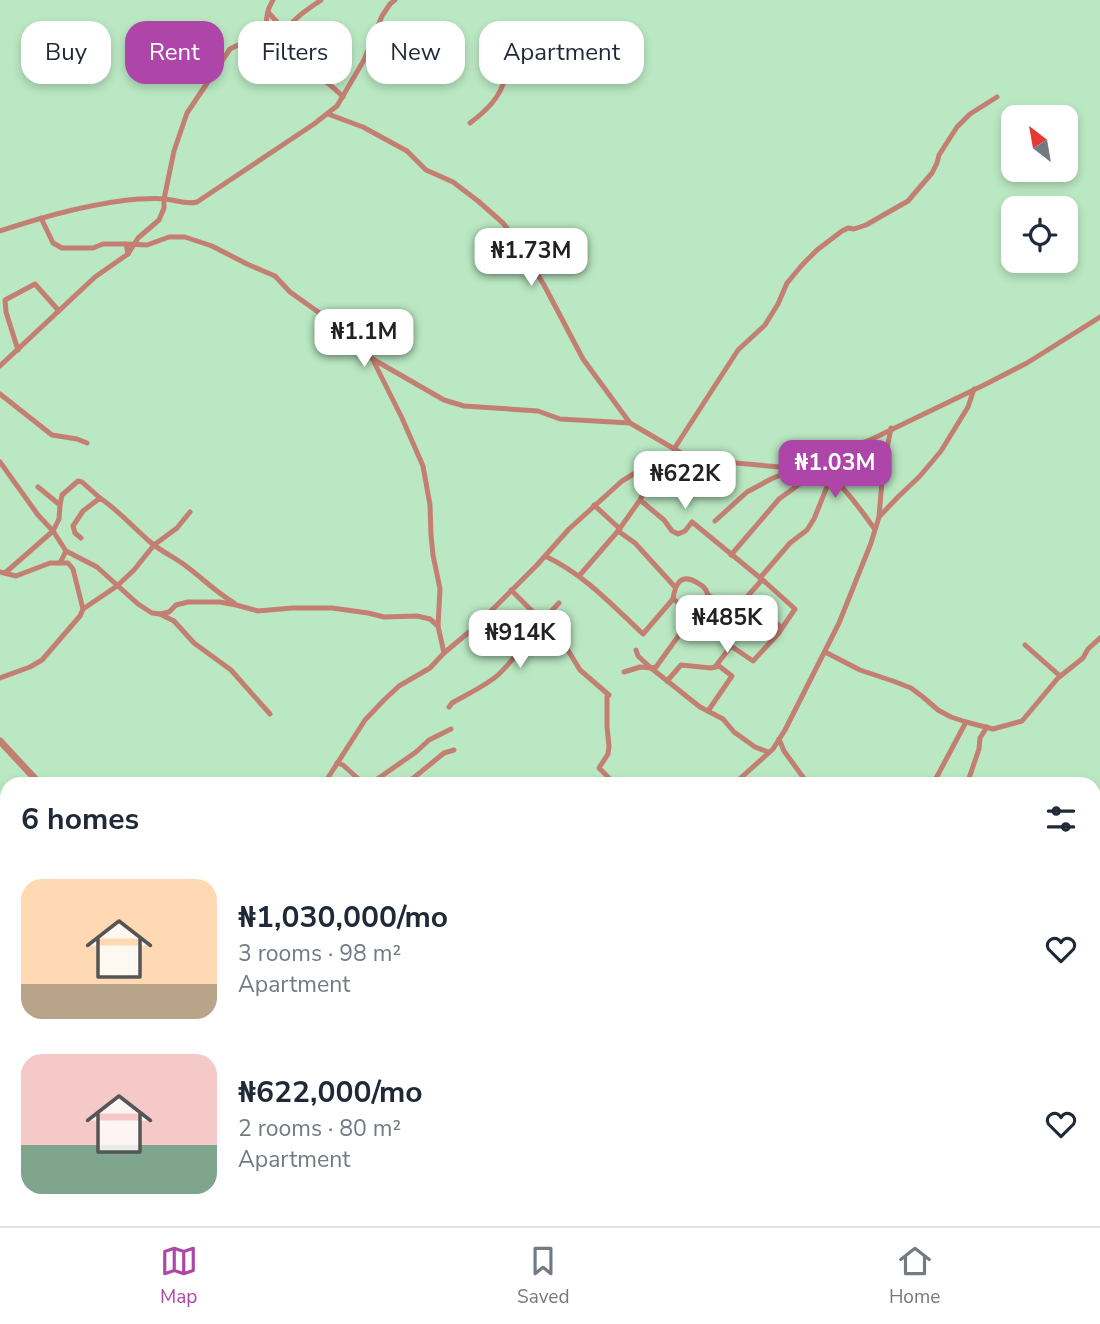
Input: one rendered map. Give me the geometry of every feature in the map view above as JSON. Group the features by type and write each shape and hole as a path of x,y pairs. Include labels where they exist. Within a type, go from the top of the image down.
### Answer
{"street":[{"path":"267,21 273,0"},
{"path":"294,21 321,0"},
{"path":"0,231 108,202 164,199 185,204 197,202 328,114 353,80 382,16 395,0"},
{"path":"268,12 277,21"},
{"path":"0,366 95,277 128,254 138,238 159,220 164,208 174,151 187,113 230,49 238,45"},
{"path":"329,84 343,97"},
{"path":"470,123 494,101 504,84"},
{"path":"674,449 738,350 765,325 787,283 802,265 842,231 866,225 908,201 932,173 939,155 957,127 970,114 997,97"},
{"path":"328,114 363,127 407,151 426,170 453,182 503,223 544,285 583,359 630,423 683,454 713,461 780,467 805,463 830,477 852,499 874,528"},
{"path":"41,218 53,243 62,248 93,248 103,244 147,245 169,237 184,237 212,246 275,275 289,292 321,314 350,346 437,397 464,406 538,411 560,419 630,423"},
{"path":"126,244 128,254"},
{"path":"18,350 5,300 35,284 60,311"},
{"path":"715,521 747,492 771,479 805,463 870,440 1027,363 1100,317"},
{"path":"373,359 424,466 433,555 440,589 438,626 444,653"},
{"path":"741,777 768,752 790,721 839,623 879,517 941,451 968,407 974,389"},
{"path":"0,394 52,435 87,443"},
{"path":"879,517 883,469 891,428"},
{"path":"696,610 719,625 736,609 761,582 790,543 807,530 830,477 848,451 847,448"},
{"path":"731,555 779,499 819,470 844,457"},
{"path":"328,777 365,720 384,700 399,686 429,668 475,627 569,529 622,481 642,469 713,461"},
{"path":"0,462 66,551 97,567 138,604 152,613 174,621 194,643 231,670 270,714"},
{"path":"579,576 619,530 640,500 656,468"},
{"path":"3,573 53,531 59,519 62,495 78,481 111,505 154,545 236,605"},
{"path":"38,487 61,505"},
{"path":"80,538 73,526 83,511 100,498"},
{"path":"640,500 678,534 685,531 692,522 795,609 753,661 732,646 715,667"},
{"path":"594,505 635,543 676,587"},
{"path":"0,678 42,660 83,609 117,586 154,545 177,528 190,512"},
{"path":"61,563 66,551"},
{"path":"545,556 565,566 594,587 643,634 673,599 677,583 684,578 706,589 708,596 736,609"},
{"path":"3,573 16,576 50,564 68,563 73,569 83,609"},
{"path":"511,590 543,620 563,642 580,670 608,696 608,754 598,768 608,777"},
{"path":"624,672 640,667 656,667 708,596"},
{"path":"746,598 782,628"},
{"path":"673,599 692,612 696,610"},
{"path":"160,614 169,612 176,605 220,602 258,611 322,608 368,612 383,617 417,616 430,619 438,626"},
{"path":"449,707 497,675 559,603"},
{"path":"825,652 860,670 911,688 938,710 966,722 993,729 1022,722 1060,676 1083,658 1100,638"},
{"path":"1025,645 1060,676"},
{"path":"636,650 638,656 667,681 723,719 734,732 755,747 768,752"},
{"path":"667,681 681,665 711,668 719,666 732,676 708,711"},
{"path":"937,777 966,722"},
{"path":"969,777 980,738 987,727"},
{"path":"380,777 429,740 451,729"},
{"path":"779,739 784,751 803,777"},
{"path":"0,741 33,777"},
{"path":"415,777 444,753 454,750"},
{"path":"337,763 356,777"}]}
